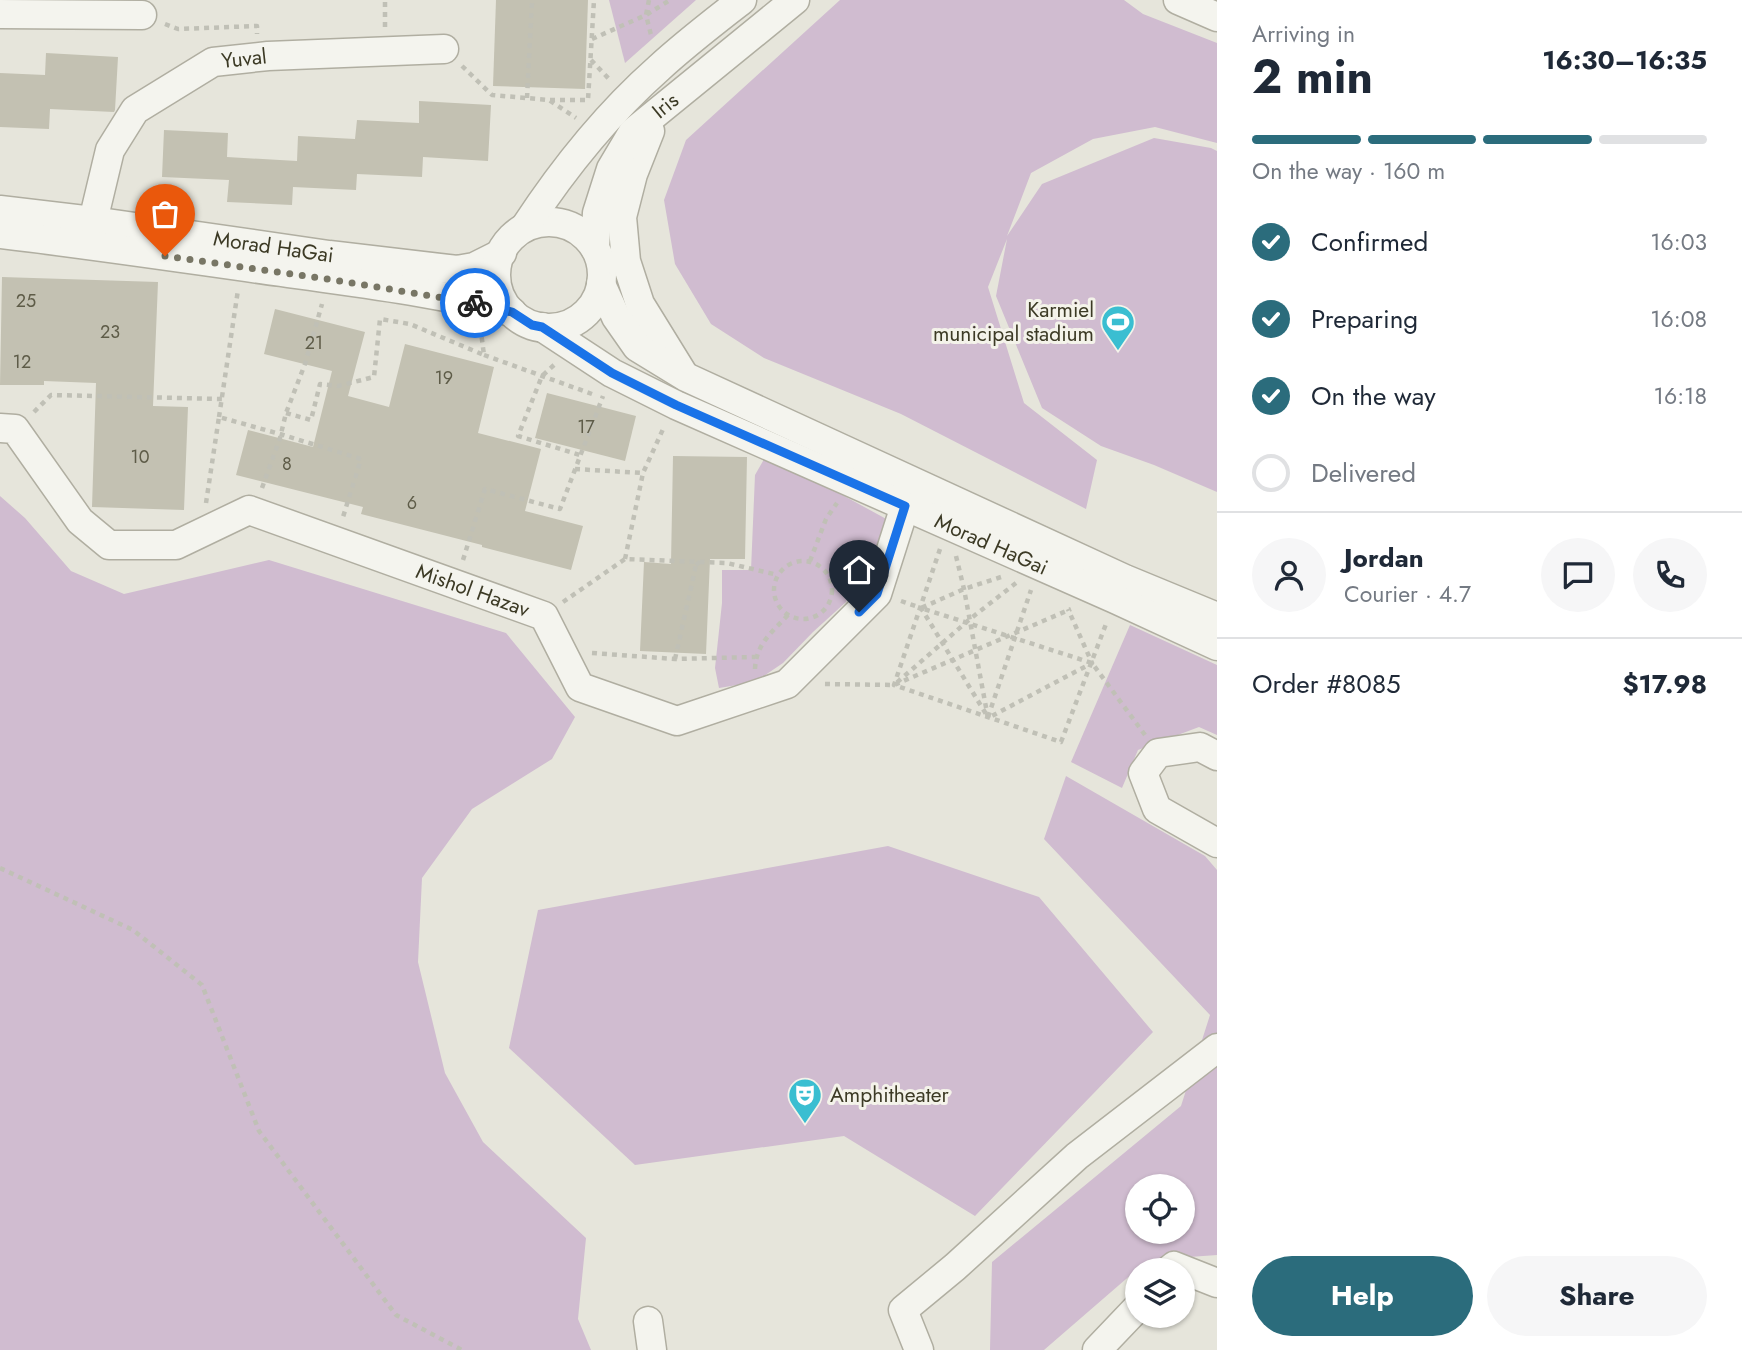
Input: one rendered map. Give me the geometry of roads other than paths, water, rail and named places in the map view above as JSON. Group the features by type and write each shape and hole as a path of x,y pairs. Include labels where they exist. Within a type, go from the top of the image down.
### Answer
{"street":[{"name":"Iris","path":"525,227 547,194 628,97 742,0"},
{"name":"Iris","path":"595,248 597,213 611,169 633,132 795,0"},
{"path":"1178,0 1217,17"},
{"path":"0,14 142,15"},
{"name":"Yuval","path":"93,221 110,150 135,110 213,62 444,49"},
{"path":"662,106 645,142 622,217 626,261 640,304 685,377"},
{"name":"Morad HaGai","path":"0,211 457,270 474,267 502,253"},
{"path":"541,222 558,222 573,227 595,248 601,266 601,284 595,301 583,315 568,324 550,328 532,325 512,312 504,302 497,286 496,267 512,237 525,227 541,222"},
{"name":"Morad HaGai","path":"0,234 241,267 477,303 512,312"},
{"name":"Morad HaGai","path":"601,284 616,317 637,347 685,377 1125,579 1217,617"},
{"name":"Morad HaGai","path":"542,327 575,348 607,385 676,405 1217,646"},
{"name":"Mishol Hazav","path":"8,429 80,521 109,545 176,545 249,510 544,616 580,687 677,721 787,684 877,594 905,506"},
{"path":"1217,757 1200,747 1158,753 1143,773 1157,809 1217,843"},
{"path":"919,1350 903,1310 956,1268 1077,1156 1217,1048"},
{"path":"1195,1274 1217,1283"},
{"path":"648,1321 652,1350"},
{"path":"1097,1350 1125,1321"}],"place":[{"name":"Karmiel municipal stadium","path":"1118,352"},
{"name":"Amphitheater","path":"805,1125"}]}
